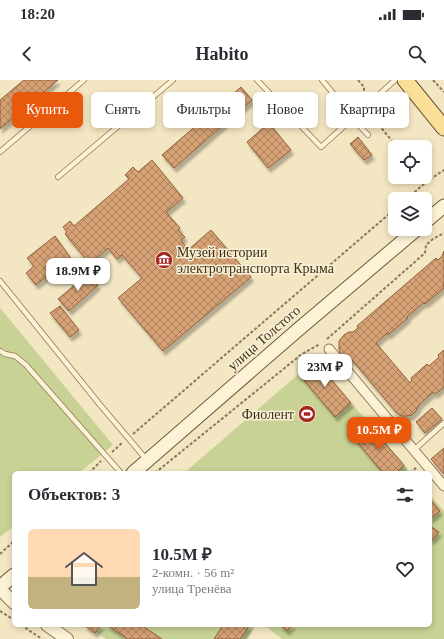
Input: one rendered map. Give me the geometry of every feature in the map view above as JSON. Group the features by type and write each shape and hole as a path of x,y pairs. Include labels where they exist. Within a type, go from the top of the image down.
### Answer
{"main road":[{"path":"405,80 444,128"},
{"path":"432,216 444,206"},
{"name":"улица Толстого","path":"135,471 409,236"},
{"path":"0,588 12,577"}],"street":[{"path":"329,349 444,485"},
{"path":"0,588 12,602"},
{"path":"50,627 67,639"}],"lane":[{"path":"0,152 84,80"},
{"path":"58,176 173,80"},
{"path":"257,80 322,147 343,128"},
{"path":"322,80 332,92"},
{"path":"382,92 396,80"},
{"path":"362,128 368,135"},
{"path":"0,281 147,460"},
{"path":"0,352 15,356 26,365 119,471"},
{"path":"414,450 444,423"}],"path":[{"path":"358,80 364,87"},
{"path":"433,80 444,92"},
{"path":"381,128 391,140"},
{"path":"432,178 444,170"},
{"path":"415,192 424,184"},
{"path":"91,471 388,215"},
{"path":"156,471 302,354 322,343 425,253 426,245 444,233"},
{"path":"0,554 12,544"},
{"path":"0,611 12,619"},
{"path":"24,627 42,639"}],"green space":[{"path":"0,308 113,445 81,471 12,471 12,528 0,537"},
{"name":"Фиолент","path":"315,360 409,471 186,471"},
{"path":"432,497 444,511 444,639 282,639 267,627 432,627"},
{"path":"88,627 255,627 247,639 106,639"}],"building":[{"path":"24,80 58,80 44,92 12,92 12,119 0,129 0,100"},
{"path":"241,87 252,100 245,106 245,92 235,92"},
{"path":"193,128 220,128 174,168 162,155"},
{"path":"263,128 273,128 291,150 268,168 247,142"},
{"path":"358,137 372,155 364,160 350,144"},
{"path":"152,160 183,198 166,212 180,228 178,230 185,237 181,240 188,250 211,230 251,277 163,351 118,298 142,278 122,255 117,259 108,248 90,264 65,234 67,232 63,227 70,221 74,226 129,179 125,175 133,167 138,172"},
{"path":"55,236 70,257 36,285 26,273 34,266 27,258"},
{"path":"444,251 444,288 425,304 424,302 407,317 408,318 376,343 410,383 412,380 411,378 427,364 429,366 444,350 444,387 435,394 433,392 419,405 412,415 402,416 396,412 352,360 341,355 339,350 339,341 344,335 349,332 353,332 358,328 357,326 436,258 438,260"},
{"path":"88,274 98,285 69,311 58,299"},
{"path":"60,306 79,330 70,337 50,313"},
{"path":"315,360 351,403 335,417 299,374"},
{"path":"432,408 442,419 425,433 416,422"},
{"path":"369,425 404,465 398,471 381,471 354,438"},
{"path":"444,448 444,474 431,459"},
{"path":"432,501 440,511 432,517"},
{"path":"432,527 439,532 432,540"},
{"path":"87,627 100,627 95,633"},
{"path":"110,627 144,627 162,639 128,639"},
{"path":"222,627 249,627 240,639 214,639"},
{"path":"282,627 291,627 287,631"}],"place":[{"name":"Музей истории электротранспорта Крыма","path":"164,260"},
{"name":"Фиолент","path":"307,414"}]}
